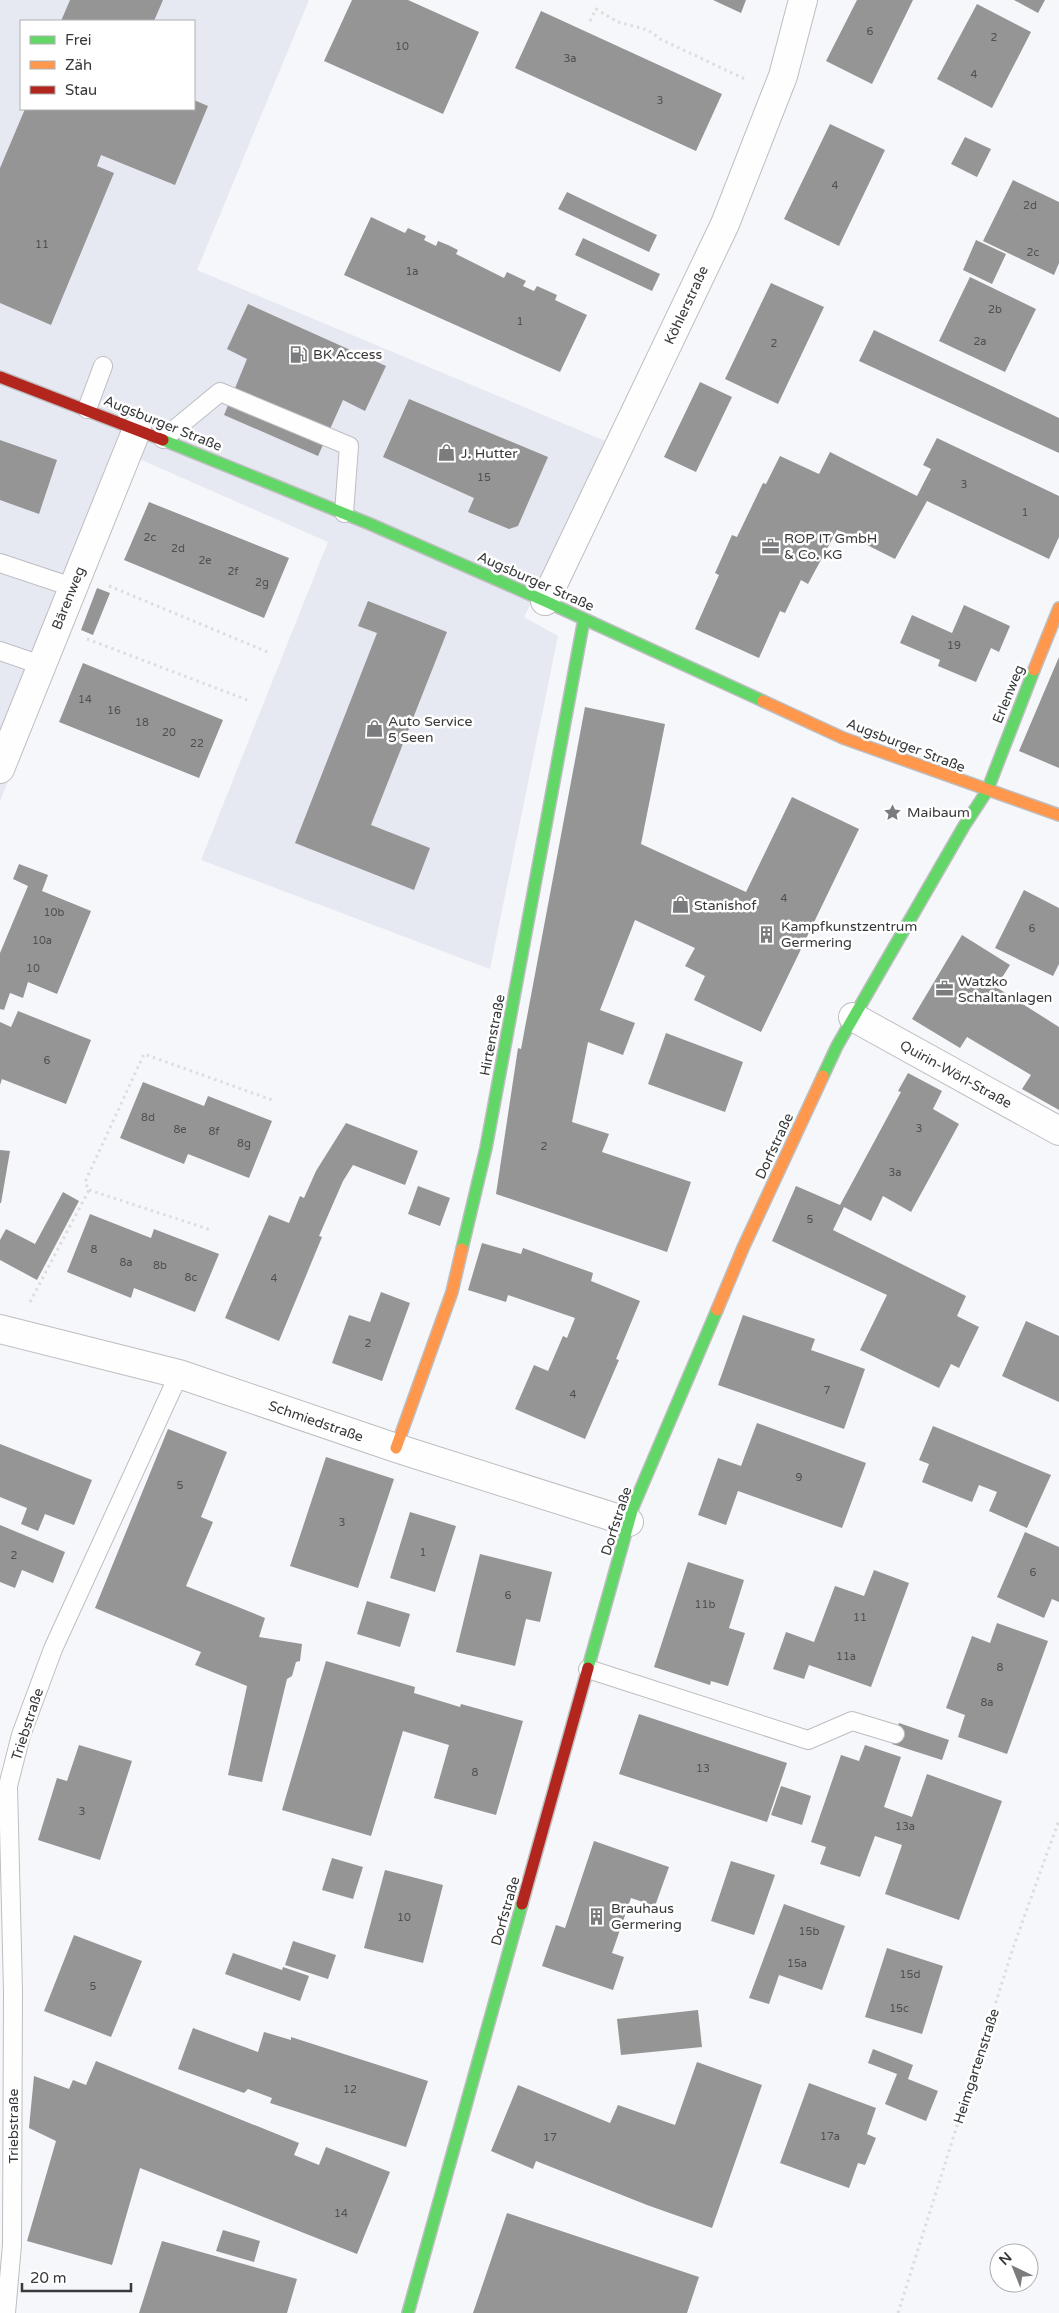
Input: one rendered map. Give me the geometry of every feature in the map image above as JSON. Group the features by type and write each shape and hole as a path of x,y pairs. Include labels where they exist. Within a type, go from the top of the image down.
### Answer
{"street":[{"name":"Köhlerstraße","path":"545,601 725,224 783,76 803,0"},
{"name":"Augsburger Straße","path":"0,377 137,428 344,513 545,601 842,738 1059,815"},
{"name":"Bärenweg","path":"0,769 137,428"},
{"name":"Erlenweg","path":"987,791 1059,608"},
{"name":"Hirtenstraße","path":"396,1448 452,1292 486,1148 584,619"},
{"name":"Dorfstraße","path":"408,2313 629,1522 743,1248 838,1046 964,826 987,791"},
{"name":"Quirin-Wörl-Straße","path":"854,1017 1059,1131"},
{"name":"Schmiedstraße","path":"7,1330 179,1374 396,1448 629,1522"}],"lane":[{"path":"87,409 103,366"},
{"path":"163,439 220,392 349,446 344,513"},
{"path":"0,563 75,580"},
{"path":"0,651 41,665"},
{"name":"Triebstraße","path":"6,2313 12,2245 13,2176 13,1991 8,1786 21,1735 53,1648 179,1374"},
{"path":"588,1669 808,1740 852,1721 895,1734"}],"path":[{"path":"590,21 596,9 618,22 648,30 660,39 776,94"},
{"path":"75,580 270,653"},
{"path":"56,628 250,701"},
{"path":"211,1230 89,1190 84,1182 144,1054 275,1102"},
{"path":"7,1330 89,1190"},
{"name":"Heimgartenstraße","path":"898,2313 1014,1948 1059,1820"}],"shaded area":[{"path":"0,0 309,0 197,270 610,443 524,617 558,636 490,969 201,860 328,542 137,458 0,801"}],"building":[{"path":"70,0 163,0 154,20 61,20"},
{"path":"352,0 408,0 479,32 443,114 324,61"},
{"path":"713,0 746,0 741,13"},
{"path":"857,0 913,0 872,84 826,61"},
{"path":"1014,0 1045,0 1038,13"},
{"path":"977,4 1031,32 992,108 937,79"},
{"path":"541,11 722,94 696,151 515,68"},
{"path":"195,100 208,106 175,185 101,155 97,166 114,173 51,325 0,303 0,168 25,110 195,110"},
{"path":"830,124 885,150 839,246 784,219"},
{"path":"965,137 991,149 977,177 951,164"},
{"path":"1013,180 1059,202 1059,263 1054,275 983,241"},
{"path":"567,192 657,235 649,252 558,209"},
{"path":"371,217 405,233 408,228 426,236 424,240 436,246 438,241 448,245 458,250 456,254 504,278 507,272 526,281 523,286 534,291 537,286 557,295 555,300 587,315 560,372 344,275"},
{"path":"583,238 660,274 652,291 575,255"},
{"path":"976,240 1006,254 992,284 963,270"},
{"path":"970,277 1036,309 1005,372 939,341"},
{"path":"771,283 824,307 778,404 725,379"},
{"path":"248,304 386,366 365,411 343,400 318,456 224,415 247,359 227,349"},
{"path":"874,330 1059,418 1059,453 859,361"},
{"path":"700,382 732,397 696,472 664,457"},
{"path":"409,399 548,457 518,526 509,529 468,512 474,498 383,457"},
{"path":"937,438 1059,496 1059,537 1049,559 927,501 895,559 837,530 808,584 801,580 785,613 780,611 759,658 695,629 719,575 715,573 732,535 737,537 763,483 766,484 780,456 819,474 830,452 917,496 931,469 923,465"},
{"path":"0,440 57,460 39,514 0,500"},
{"path":"149,502 289,558 264,618 124,560"},
{"path":"97,588 110,593 93,635 81,630"},
{"name":"Auto Service 5 Seen","path":"368,601 447,632 371,825 430,848 414,890 295,843 377,633 358,626"},
{"path":"964,605 1010,626 999,652 991,648 976,682 938,666 940,660 900,643 912,615 952,633"},
{"path":"1059,657 1059,768 1019,751"},
{"path":"83,663 223,720 199,778 59,722"},
{"path":"585,707 665,724 641,844 746,892 792,797 859,829 761,1032 694,1000 705,976 685,966 695,948 635,920 600,1010 635,1023 623,1055 588,1042 572,1122 609,1134 602,1152 691,1182 667,1252 496,1194 518,1048 521,1049"},
{"path":"19,864 48,875 42,891 91,911 57,994 28,982 23,998 10,993 4,1010 0,1009 0,953 28,886 13,879"},
{"path":"1024,890 1059,908 1059,964 1053,976 995,948"},
{"path":"962,935 1010,965 996,987 1059,1027 1059,1110 1022,1089 1031,1075 967,1037 960,1048 912,1019"},
{"path":"18,1011 91,1040 66,1104 2,1079 0,1085 0,1022 11,1027"},
{"path":"666,1033 743,1062 725,1112 648,1084"},
{"path":"908,1073 942,1091 933,1109 959,1124 911,1212 883,1196 871,1221 844,1207 833,1230 966,1296 957,1316 979,1327 959,1368 951,1364 939,1388 860,1350 887,1295 772,1241 796,1186 840,1205 901,1092 898,1091"},
{"path":"143,1082 204,1106 208,1096 272,1121 249,1178 188,1154 184,1164 120,1138"},
{"path":"346,1123 418,1151 405,1185 353,1165 343,1181 319,1236 322,1237 279,1341 225,1318 269,1215 289,1223 300,1196 304,1198 316,1171"},
{"path":"0,1150 10,1151 1,1203 0,1203"},
{"path":"418,1186 450,1198 440,1226 408,1214"},
{"path":"63,1192 79,1201 37,1280 0,1260 0,1240 6,1229 35,1244"},
{"path":"90,1214 151,1238 154,1229 219,1254 195,1312 134,1288 131,1298 67,1272"},
{"path":"482,1243 521,1254 523,1248 593,1273 591,1281 640,1301 616,1359 619,1360 585,1439 515,1409 534,1365 548,1371 563,1336 567,1338 575,1318 508,1295 506,1302 468,1290"},
{"path":"381,1292 410,1303 382,1381 332,1363 349,1315 370,1322"},
{"path":"743,1315 815,1339 811,1350 865,1369 844,1429 718,1385"},
{"path":"1026,1321 1059,1336 1059,1402 1002,1376"},
{"path":"757,1423 866,1463 842,1528 738,1491 726,1525 698,1515 718,1458 741,1466"},
{"path":"933,1426 1051,1475 1027,1528 989,1511 997,1492 979,1485 972,1502 922,1482 929,1464 919,1460"},
{"path":"168,1429 227,1452 201,1517 213,1522 186,1586 265,1618 259,1637 302,1644 300,1661 296,1662 292,1676 287,1679 262,1782 228,1775 247,1686 195,1665 201,1652 95,1608"},
{"path":"0,1444 92,1480 74,1525 45,1514 38,1531 21,1524 27,1508 0,1497"},
{"path":"326,1457 394,1479 358,1588 290,1566"},
{"path":"410,1512 456,1526 435,1592 390,1578"},
{"path":"0,1525 65,1552 53,1583 22,1570 15,1588 0,1582"},
{"path":"1025,1532 1059,1547 1059,1602 1052,1599 1044,1618 997,1597"},
{"path":"480,1554 552,1572 540,1622 526,1619 515,1666 456,1652"},
{"path":"688,1562 744,1580 729,1628 745,1633 728,1686 711,1681 710,1685 654,1667"},
{"path":"874,1570 909,1583 871,1687 809,1665 804,1679 773,1669 786,1632 814,1642 835,1586 864,1596"},
{"path":"367,1601 410,1614 400,1647 357,1634"},
{"path":"997,1623 1048,1641 1007,1754 958,1737 965,1715 946,1708 972,1636 990,1643"},
{"path":"326,1661 415,1687 414,1693 460,1707 461,1704 523,1721 496,1815 434,1798 449,1745 403,1731 371,1836 282,1810"},
{"path":"639,1714 787,1763 767,1822 619,1774"},
{"path":"899,1723 949,1740 942,1760 892,1744"},
{"path":"79,1745 132,1761 100,1860 38,1840 57,1778 67,1781"},
{"path":"865,1745 901,1757 884,1807 912,1817 927,1774 1002,1801 959,1920 885,1894 902,1845 875,1836 860,1877 820,1864 826,1847 811,1842 841,1755 859,1761"},
{"path":"781,1786 811,1796 802,1825 771,1815"},
{"name":"Brauhaus Germering","path":"594,1841 669,1867 655,1906 631,1898 612,1953 624,1957 613,1990 542,1966 556,1925 565,1928"},
{"path":"332,1858 363,1867 353,1899 322,1890"},
{"path":"731,1861 775,1875 754,1935 711,1921"},
{"path":"385,1870 443,1885 423,1963 364,1948"},
{"path":"784,1904 845,1926 822,1990 779,1975 769,2004 749,1998"},
{"path":"74,1935 142,1961 111,2037 44,2011"},
{"path":"293,1941 336,1955 328,1979 285,1965"},
{"path":"887,1948 943,1966 922,2034 865,2017"},
{"path":"233,1953 282,1970 283,1967 309,1976 300,2001 225,1974"},
{"path":"698,2010 702,2047 621,2055 617,2019"},
{"path":"193,2028 258,2052 264,2032 291,2040 291,2037 428,2081 406,2147 270,2103 272,2098 248,2089 244,2093 178,2069"},
{"path":"873,2049 913,2065 908,2079 938,2091 926,2121 885,2104 897,2074 868,2063"},
{"path":"96,2061 299,2143 294,2155 319,2165 326,2147 390,2172 357,2254 140,2168 112,2265 27,2241 56,2141 29,2128 34,2076 69,2089 73,2080 86,2085"},
{"path":"697,2062 762,2085 712,2228 647,2205 536,2161 533,2169 491,2151 518,2085 610,2123 618,2105 675,2125"},
{"path":"809,2083 876,2108 867,2134 876,2138 865,2165 858,2163 849,2188 780,2163"},
{"path":"507,2213 699,2277 687,2313 473,2313"},
{"path":"223,2230 260,2241 254,2262 216,2251"},
{"path":"162,2241 297,2279 287,2313 139,2313"}],"traffic: fast":[{"path":"163,440 370,524 545,601 763,701"},
{"path":"462,1249 486,1148 584,619"},
{"path":"823,1076 837,1046 964,826 987,791 1034,670"},
{"path":"588,1668 633,1507 717,1310"},
{"path":"408,2313 522,1904"}],"traffic: slow":[{"path":"1034,670 1059,608"},
{"path":"763,701 843,738 1059,815"},
{"path":"717,1310 743,1248 823,1076"},
{"path":"396,1448 452,1292 462,1249"}],"traffic: jam":[{"path":"0,377 163,440"},
{"path":"522,1904 588,1668"}],"place":[{"name":"BK Access","path":"299,354"},
{"name":"J. Hutter","path":"447,453"},
{"name":"ROP IT GmbH & Co. KG","path":"770,546"},
{"name":"Auto Service 5 Seen","path":"374,729"},
{"name":"Maibaum","path":"893,812"},
{"name":"Stanishof","path":"680,905"},
{"name":"Kampfkunstzentrum Germering","path":"767,934"},
{"name":"Watzko Schaltanlagen","path":"944,989"},
{"name":"Brauhaus Germering","path":"597,1916"}]}
